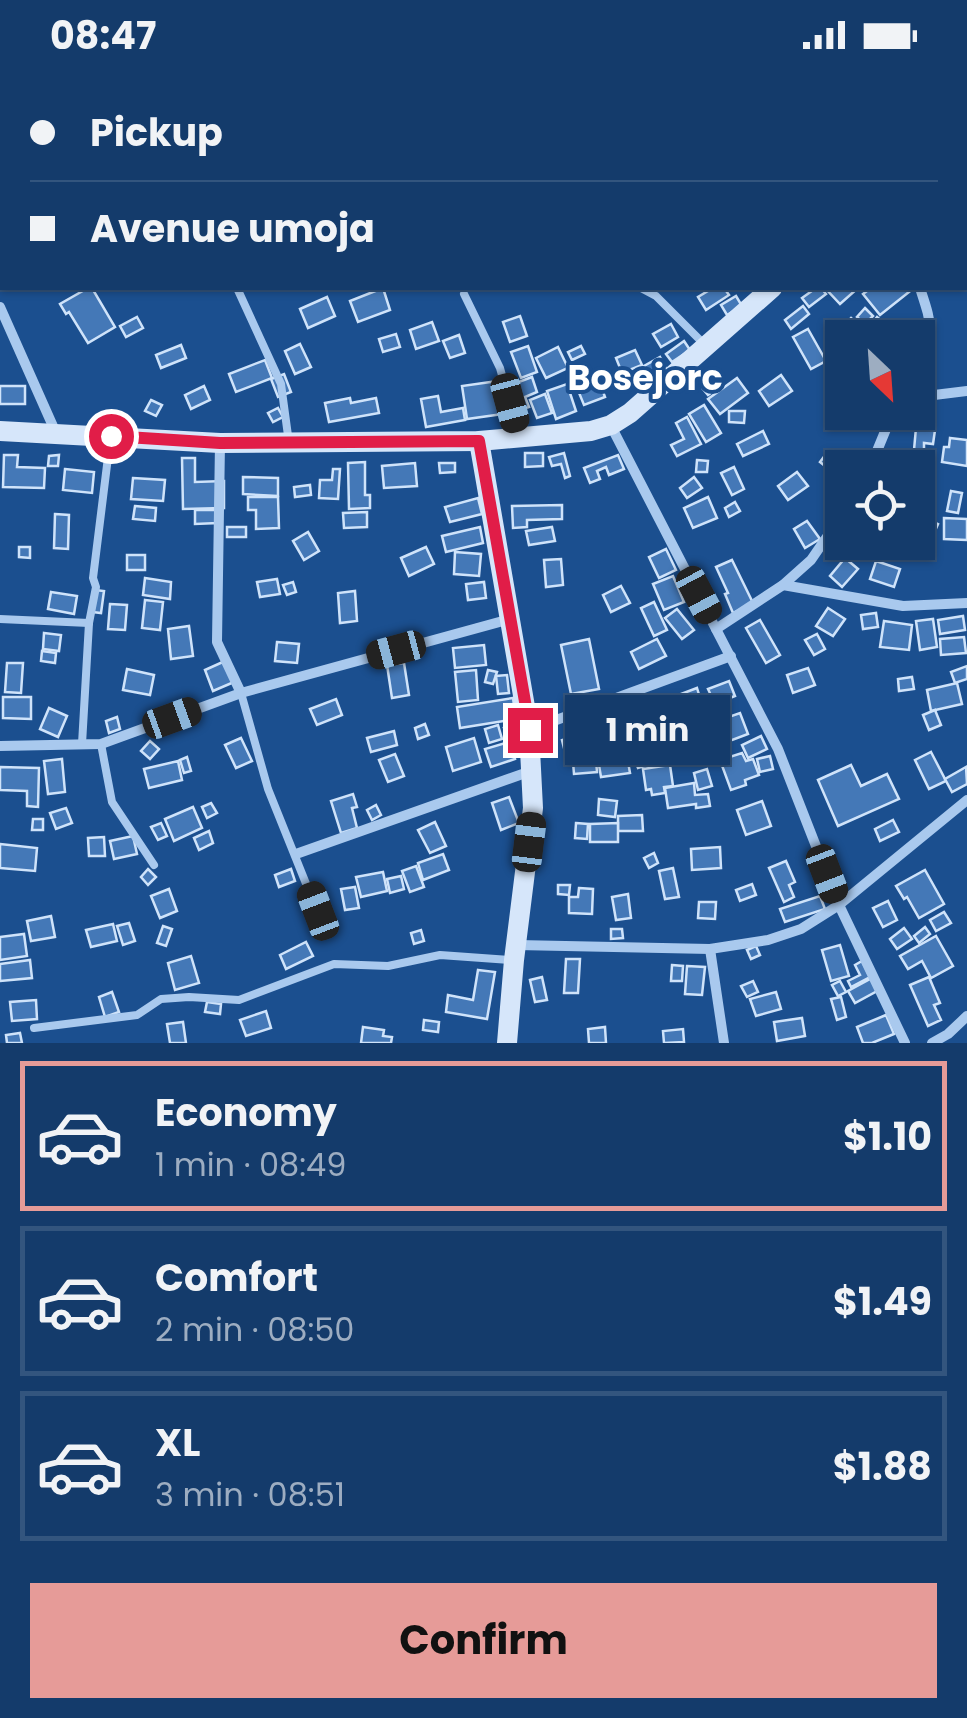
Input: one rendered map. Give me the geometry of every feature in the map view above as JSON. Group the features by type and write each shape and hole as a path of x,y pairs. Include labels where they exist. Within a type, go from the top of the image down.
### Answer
{"street":[{"path":"0,431 289,443 479,441 590,431 611,425 630,413 770,290"},
{"path":"921,290 930,320"},
{"path":"0,307 56,433"},
{"path":"935,396 967,391"},
{"path":"611,425 778,749 839,905 905,1043"},
{"path":"479,441 530,730 532,770 533,808 507,1043"},
{"path":"220,443 216,642 241,693"},
{"path":"716,629 783,585 811,560 825,540"},
{"path":"783,585 903,606 967,604"},
{"path":"0,746 102,744 241,693 511,618"},
{"path":"530,730 730,656"},
{"path":"296,854 532,770"},
{"path":"516,952 710,949 768,940 801,930 839,905 967,800"},
{"path":"710,949 724,1043"},
{"path":"932,1043 967,1016"}],"lane":[{"path":"237,290 282,384 289,443"},
{"path":"645,290 656,296 706,346"},
{"path":"464,294 500,368 519,438"},
{"path":"82,744 96,587 93,578 111,436"},
{"path":"0,619 90,623"},
{"path":"241,693 268,789 318,911"},
{"path":"102,744 112,802 154,864"},
{"path":"34,1028 138,1015 162,1000 189,996 239,1000 334,964 388,966 440,955 516,952"}],"building":[{"path":"84,290 93,290 115,327 88,343 60,304"},
{"path":"384,290 390,310 358,322 350,301"},
{"path":"710,290 725,290 729,295 706,310 698,297"},
{"path":"813,290 826,294 809,307 802,298"},
{"path":"827,290 856,290 840,304"},
{"path":"868,290 911,290 880,315 863,294"},
{"path":"736,296 742,306 727,315 721,305"},
{"path":"327,297 335,316 308,328 300,309"},
{"path":"803,306 809,314 791,329 785,320"},
{"path":"865,308 873,316 869,320 857,317"},
{"path":"520,316 527,336 510,342 503,322"},
{"path":"137,317 143,328 126,337 120,326"},
{"path":"432,322 439,341 416,349 410,330"},
{"path":"671,324 678,337 661,347 653,334"},
{"path":"808,329 825,362 811,369 793,337"},
{"path":"396,334 400,347 383,352 379,339"},
{"path":"459,335 465,353 450,358 443,341"},
{"path":"684,341 690,350 672,362 666,354"},
{"path":"300,344 311,367 295,374 285,351"},
{"path":"181,345 186,358 161,368 156,355"},
{"path":"528,346 537,372 521,378 511,352"},
{"path":"581,346 585,354 572,360 568,352"},
{"path":"558,347 568,368 546,378 536,358"},
{"path":"635,350 642,365 622,373 616,358"},
{"path":"660,357 666,369 650,378 644,366"},
{"path":"265,360 272,378 236,392 229,374"},
{"path":"284,374 291,392 278,397 271,379"},
{"path":"597,375 605,397 584,405 575,383"},
{"path":"781,375 792,391 769,406 759,391"},
{"path":"532,377 537,392 525,397 529,407 518,411 508,386"},
{"path":"737,378 748,393 720,414 708,399"},
{"path":"505,380 510,413 467,419 462,386"},
{"path":"715,381 719,387 708,395 703,389"},
{"path":"567,384 576,411 556,419 547,391"},
{"path":"0,386 25,386 25,404 0,404"},
{"path":"204,386 210,400 191,409 185,395"},
{"path":"545,394 552,413 537,418 530,400"},
{"path":"438,396 441,412 463,408 465,420 426,427 421,399"},
{"path":"350,398 351,403 376,398 379,413 329,422 325,403"},
{"path":"151,400 162,405 156,416 145,411"},
{"path":"704,405 721,433 706,442 689,414"},
{"path":"278,408 283,417 273,422 268,413"},
{"path":"729,411 745,411 744,423 729,422"},
{"path":"687,417 701,444 677,456 671,445 684,439 676,423"},
{"path":"916,430 935,430 933,444 924,443 924,450 914,450"},
{"path":"763,431 769,444 743,456 737,444"},
{"path":"950,438 967,440 967,466 942,462"},
{"path":"525,453 543,453 543,466 525,467"},
{"path":"564,453 570,476 565,478 561,464 552,466 549,457"},
{"path":"4,455 18,455 17,467 45,468 44,488 3,487"},
{"path":"59,455 58,466 48,466 49,456"},
{"path":"618,455 624,469 609,475 606,467 597,471 600,479 590,483 584,468"},
{"path":"182,458 195,458 195,482 224,481 224,508 183,509"},
{"path":"697,460 708,461 707,472 696,472"},
{"path":"365,462 365,495 370,495 370,508 349,509 348,463"},
{"path":"415,463 417,486 384,488 382,466"},
{"path":"439,463 455,463 455,472 440,473"},
{"path":"734,467 744,489 732,495 721,473"},
{"path":"65,469 94,472 92,493 63,490"},
{"path":"333,469 340,469 338,499 319,498 320,480 332,480"},
{"path":"797,472 808,486 788,500 778,486"},
{"path":"243,477 278,478 278,496 243,494"},
{"path":"694,477 702,488 687,498 680,488"},
{"path":"133,478 165,480 163,501 131,499"},
{"path":"310,485 311,495 295,497 294,487"},
{"path":"951,491 962,493 958,513 947,511"},
{"path":"248,497 278,497 279,528 256,529 256,510 248,510"},
{"path":"708,497 717,518 693,528 684,508"},
{"path":"478,498 482,514 450,522 445,507"},
{"path":"735,502 740,511 729,517 725,508"},
{"path":"562,505 562,519 527,520 527,527 513,528 512,506"},
{"path":"135,506 156,508 155,521 133,519"},
{"path":"195,510 218,510 218,523 195,524"},
{"path":"367,512 367,527 344,528 343,513"},
{"path":"55,514 69,515 68,549 54,548"},
{"path":"944,518 967,519 967,540 944,539"},
{"path":"807,521 820,539 805,548 794,529"},
{"path":"227,527 246,527 246,537 227,537"},
{"path":"480,527 483,543 446,552 442,536"},
{"path":"552,527 555,541 529,545 526,531"},
{"path":"308,532 319,551 304,560 293,541"},
{"path":"19,547 30,547 30,558 19,557"},
{"path":"426,547 434,564 409,576 401,558"},
{"path":"666,549 676,570 659,578 649,557"},
{"path":"455,552 481,554 479,576 454,574"},
{"path":"127,555 145,555 145,570 127,570"},
{"path":"561,559 563,585 546,587 544,560"},
{"path":"732,560 753,603 733,613 716,567"},
{"path":"843,560 858,569 842,587 830,576"},
{"path":"876,561 900,569 894,587 870,579"},
{"path":"673,576 684,602 664,610 653,584"},
{"path":"145,578 171,582 170,599 143,595"},
{"path":"277,579 280,594 260,597 257,582"},
{"path":"293,582 296,592 287,595 283,585"},
{"path":"484,582 486,598 468,600 466,584"},
{"path":"621,586 630,603 611,612 603,595"},
{"path":"95,590 104,591 101,613 92,612"},
{"path":"355,591 357,621 340,623 338,593"},
{"path":"51,592 77,596 74,614 48,609"},
{"path":"145,600 163,602 160,630 142,628"},
{"path":"654,602 667,630 654,636 641,608"},
{"path":"110,604 127,605 125,630 108,629"},
{"path":"828,608 845,619 833,636 816,626"},
{"path":"677,609 694,630 682,639 665,618"},
{"path":"876,613 878,627 863,629 861,615"},
{"path":"963,616 965,630 940,634 938,620"},
{"path":"933,619 937,647 920,650 916,621"},
{"path":"760,620 780,655 766,663 746,628"},
{"path":"884,621 912,625 909,650 880,647"},
{"path":"189,626 193,656 171,659 168,629"},
{"path":"44,633 61,635 59,651 43,649"},
{"path":"817,634 825,649 814,655 805,640"},
{"path":"964,637 966,653 941,655 940,639"},
{"path":"589,639 599,689 571,694 561,645"},
{"path":"657,639 666,656 639,669 631,652"},
{"path":"277,642 299,644 297,663 275,661"},
{"path":"484,645 486,665 455,668 453,648"},
{"path":"42,651 56,653 55,663 41,661"},
{"path":"225,661 234,682 213,691 205,670"},
{"path":"7,663 23,663 21,693 5,692"},
{"path":"404,663 409,695 392,698 387,665"},
{"path":"967,666 967,679 955,683 951,672"},
{"path":"808,668 815,685 793,693 787,675"},
{"path":"127,669 154,675 150,695 123,690"},
{"path":"476,670 478,700 458,702 455,672"},
{"path":"488,670 497,672 493,684 485,682"},
{"path":"507,675 509,693 498,694 496,676"},
{"path":"912,677 914,689 899,691 898,679"},
{"path":"729,681 735,696 715,704 708,689"},
{"path":"957,683 962,704 931,711 927,690"},
{"path":"697,688 701,701 686,707 681,694"},
{"path":"676,696 682,709 656,720 651,707"},
{"path":"3,697 31,697 31,719 3,718"},
{"path":"513,698 516,719 460,728 457,707"},
{"path":"336,699 342,715 317,725 310,709"},
{"path":"697,706 705,725 694,729 686,711"},
{"path":"49,708 67,716 58,737 40,729"},
{"path":"935,710 941,725 929,730 923,715"},
{"path":"723,712 726,718 740,713 748,734 719,745 709,718"},
{"path":"632,715 642,743 631,747 620,720"},
{"path":"117,717 120,729 109,733 106,721"},
{"path":"677,720 680,731 671,733 668,722"},
{"path":"663,721 669,741 660,744 653,725"},
{"path":"425,724 429,735 418,739 415,728"},
{"path":"520,724 528,748 513,752 515,759 491,767 485,749 509,742 504,728"},
{"path":"498,725 502,739 489,743 485,729"},
{"path":"394,731 397,745 371,752 367,738"},
{"path":"623,733 630,773 601,777 591,738"},
{"path":"675,735 684,741 678,749 669,743"},
{"path":"576,736 581,752 566,756 562,740"},
{"path":"761,736 767,749 748,758 742,745"},
{"path":"705,737 708,747 698,751 695,741"},
{"path":"241,738 252,761 236,768 225,745"},
{"path":"474,738 481,762 453,771 446,747"},
{"path":"150,741 159,749 150,759 141,751"},
{"path":"656,744 661,761 638,768 632,752"},
{"path":"931,752 946,781 929,789 915,760"},
{"path":"742,753 746,761 753,759 759,775 731,790 720,760"},
{"path":"395,754 404,776 388,782 379,760"},
{"path":"770,756 773,769 760,772 757,759"},
{"path":"187,757 191,771 184,773 180,760"},
{"path":"62,759 65,792 48,794 44,761"},
{"path":"596,760 597,772 574,774 573,762"},
{"path":"178,761 182,780 149,788 144,769"},
{"path":"670,765 673,786 664,787 665,793 652,795 651,789 646,790 643,769"},
{"path":"851,765 861,786 887,774 899,799 838,826 818,780"},
{"path":"0,767 39,768 38,807 27,806 27,791 0,790"},
{"path":"966,767 967,784 952,792 945,779"},
{"path":"707,769 712,786 698,790 694,773"},
{"path":"694,783 695,795 708,794 710,806 668,808 665,788"},
{"path":"353,794 357,828 341,833 331,801"},
{"path":"509,797 519,823 501,830 492,803"},
{"path":"599,799 617,801 615,817 598,815"},
{"path":"762,801 771,826 746,835 737,810"},
{"path":"211,803 217,813 207,818 202,807"},
{"path":"376,805 381,815 372,820 367,810"},
{"path":"193,807 202,828 174,841 165,819"},
{"path":"66,808 72,823 56,829 50,813"},
{"path":"642,815 643,831 618,831 618,816"},
{"path":"33,819 43,819 43,830 32,830"},
{"path":"893,820 899,832 880,841 875,829"},
{"path":"435,822 446,846 430,853 418,830"},
{"path":"161,823 167,836 158,840 151,827"},
{"path":"576,823 588,824 587,839 575,838"},
{"path":"618,823 618,842 590,842 590,824"},
{"path":"209,831 213,843 199,850 194,838"},
{"path":"133,836 137,854 114,859 110,841"},
{"path":"104,837 105,856 89,856 88,838"},
{"path":"0,844 37,848 35,871 0,868"},
{"path":"720,847 721,868 692,870 691,849"},
{"path":"654,853 658,863 649,868 644,858"},
{"path":"443,854 449,870 423,880 418,863"},
{"path":"786,861 795,882 789,885 794,897 784,902 769,868"},
{"path":"416,866 424,887 410,892 402,871"},
{"path":"673,868 679,897 665,899 659,871"},
{"path":"148,869 156,877 148,885 141,877"},
{"path":"291,869 295,881 279,887 275,875"},
{"path":"925,870 944,904 919,918 896,886"},
{"path":"383,872 387,891 361,897 356,877"},
{"path":"401,876 404,889 390,893 387,879"},
{"path":"752,884 756,895 740,901 736,890"},
{"path":"558,885 570,885 569,895 558,894"},
{"path":"355,887 359,908 345,910 341,889"},
{"path":"579,888 593,889 592,914 569,913 569,897 578,897"},
{"path":"169,889 177,911 160,918 151,896"},
{"path":"628,894 631,918 616,920 612,897"},
{"path":"820,896 825,909 785,922 780,909"},
{"path":"888,901 897,920 883,927 873,908"},
{"path":"699,902 716,902 715,919 698,918"},
{"path":"944,912 951,923 936,931 930,920"},
{"path":"51,916 55,937 31,941 27,921"},
{"path":"129,923 135,941 123,945 117,926"},
{"path":"113,924 117,941 91,947 86,930"},
{"path":"163,926 172,929 166,946 157,943"},
{"path":"925,927 930,934 919,943 914,936"},
{"path":"904,928 912,939 897,949 890,939"},
{"path":"611,929 622,929 623,938 611,939"},
{"path":"421,930 424,941 414,944 411,933"},
{"path":"24,934 27,956 0,960 0,937"},
{"path":"936,936 953,966 931,978 922,961 908,969 900,956"},
{"path":"306,942 313,956 286,969 280,955"},
{"path":"840,945 849,976 831,981 822,950"},
{"path":"756,946 760,955 751,959 747,950"},
{"path":"191,956 199,983 175,990 168,963"},
{"path":"566,959 580,959 578,993 564,993"},
{"path":"30,960 32,978 0,981 0,964"},
{"path":"862,961 870,977 851,987 848,981 860,975 855,965"},
{"path":"672,965 683,966 682,981 671,981"},
{"path":"687,966 705,967 702,995 685,994"},
{"path":"478,970 495,972 487,1019 446,1012 448,995 473,1000"},
{"path":"542,977 547,1000 535,1002 530,980"},
{"path":"929,977 940,1003 934,1005 941,1020 928,1026 910,985"},
{"path":"872,978 879,990 855,1003 848,991"},
{"path":"753,981 758,992 747,997 741,986"},
{"path":"840,981 846,992 838,996 832,985"},
{"path":"112,992 119,1012 105,1017 99,997"},
{"path":"776,992 781,1009 756,1016 750,999"},
{"path":"841,997 846,1017 837,1020 831,999"},
{"path":"36,1000 37,1019 12,1021 10,1002"},
{"path":"207,1002 221,1004 220,1014 205,1012"},
{"path":"266,1011 271,1028 246,1036 240,1020"},
{"path":"886,1015 894,1034 863,1043 857,1027"},
{"path":"802,1018 805,1036 777,1041 774,1022"},
{"path":"424,1020 439,1022 438,1032 423,1030"},
{"path":"183,1022 186,1043 170,1043 167,1024"},
{"path":"363,1027 384,1030 383,1036 392,1037 391,1043 361,1043"},
{"path":"605,1027 606,1043 589,1043 588,1029"},
{"path":"683,1029 684,1042 664,1043 663,1031"},
{"path":"20,1033 22,1043 7,1043 6,1035"}],"district":[{"name":"Bosejorc","path":"645,378"}],"route":[{"path":"111,436 220,443 479,441 530,730"}]}
